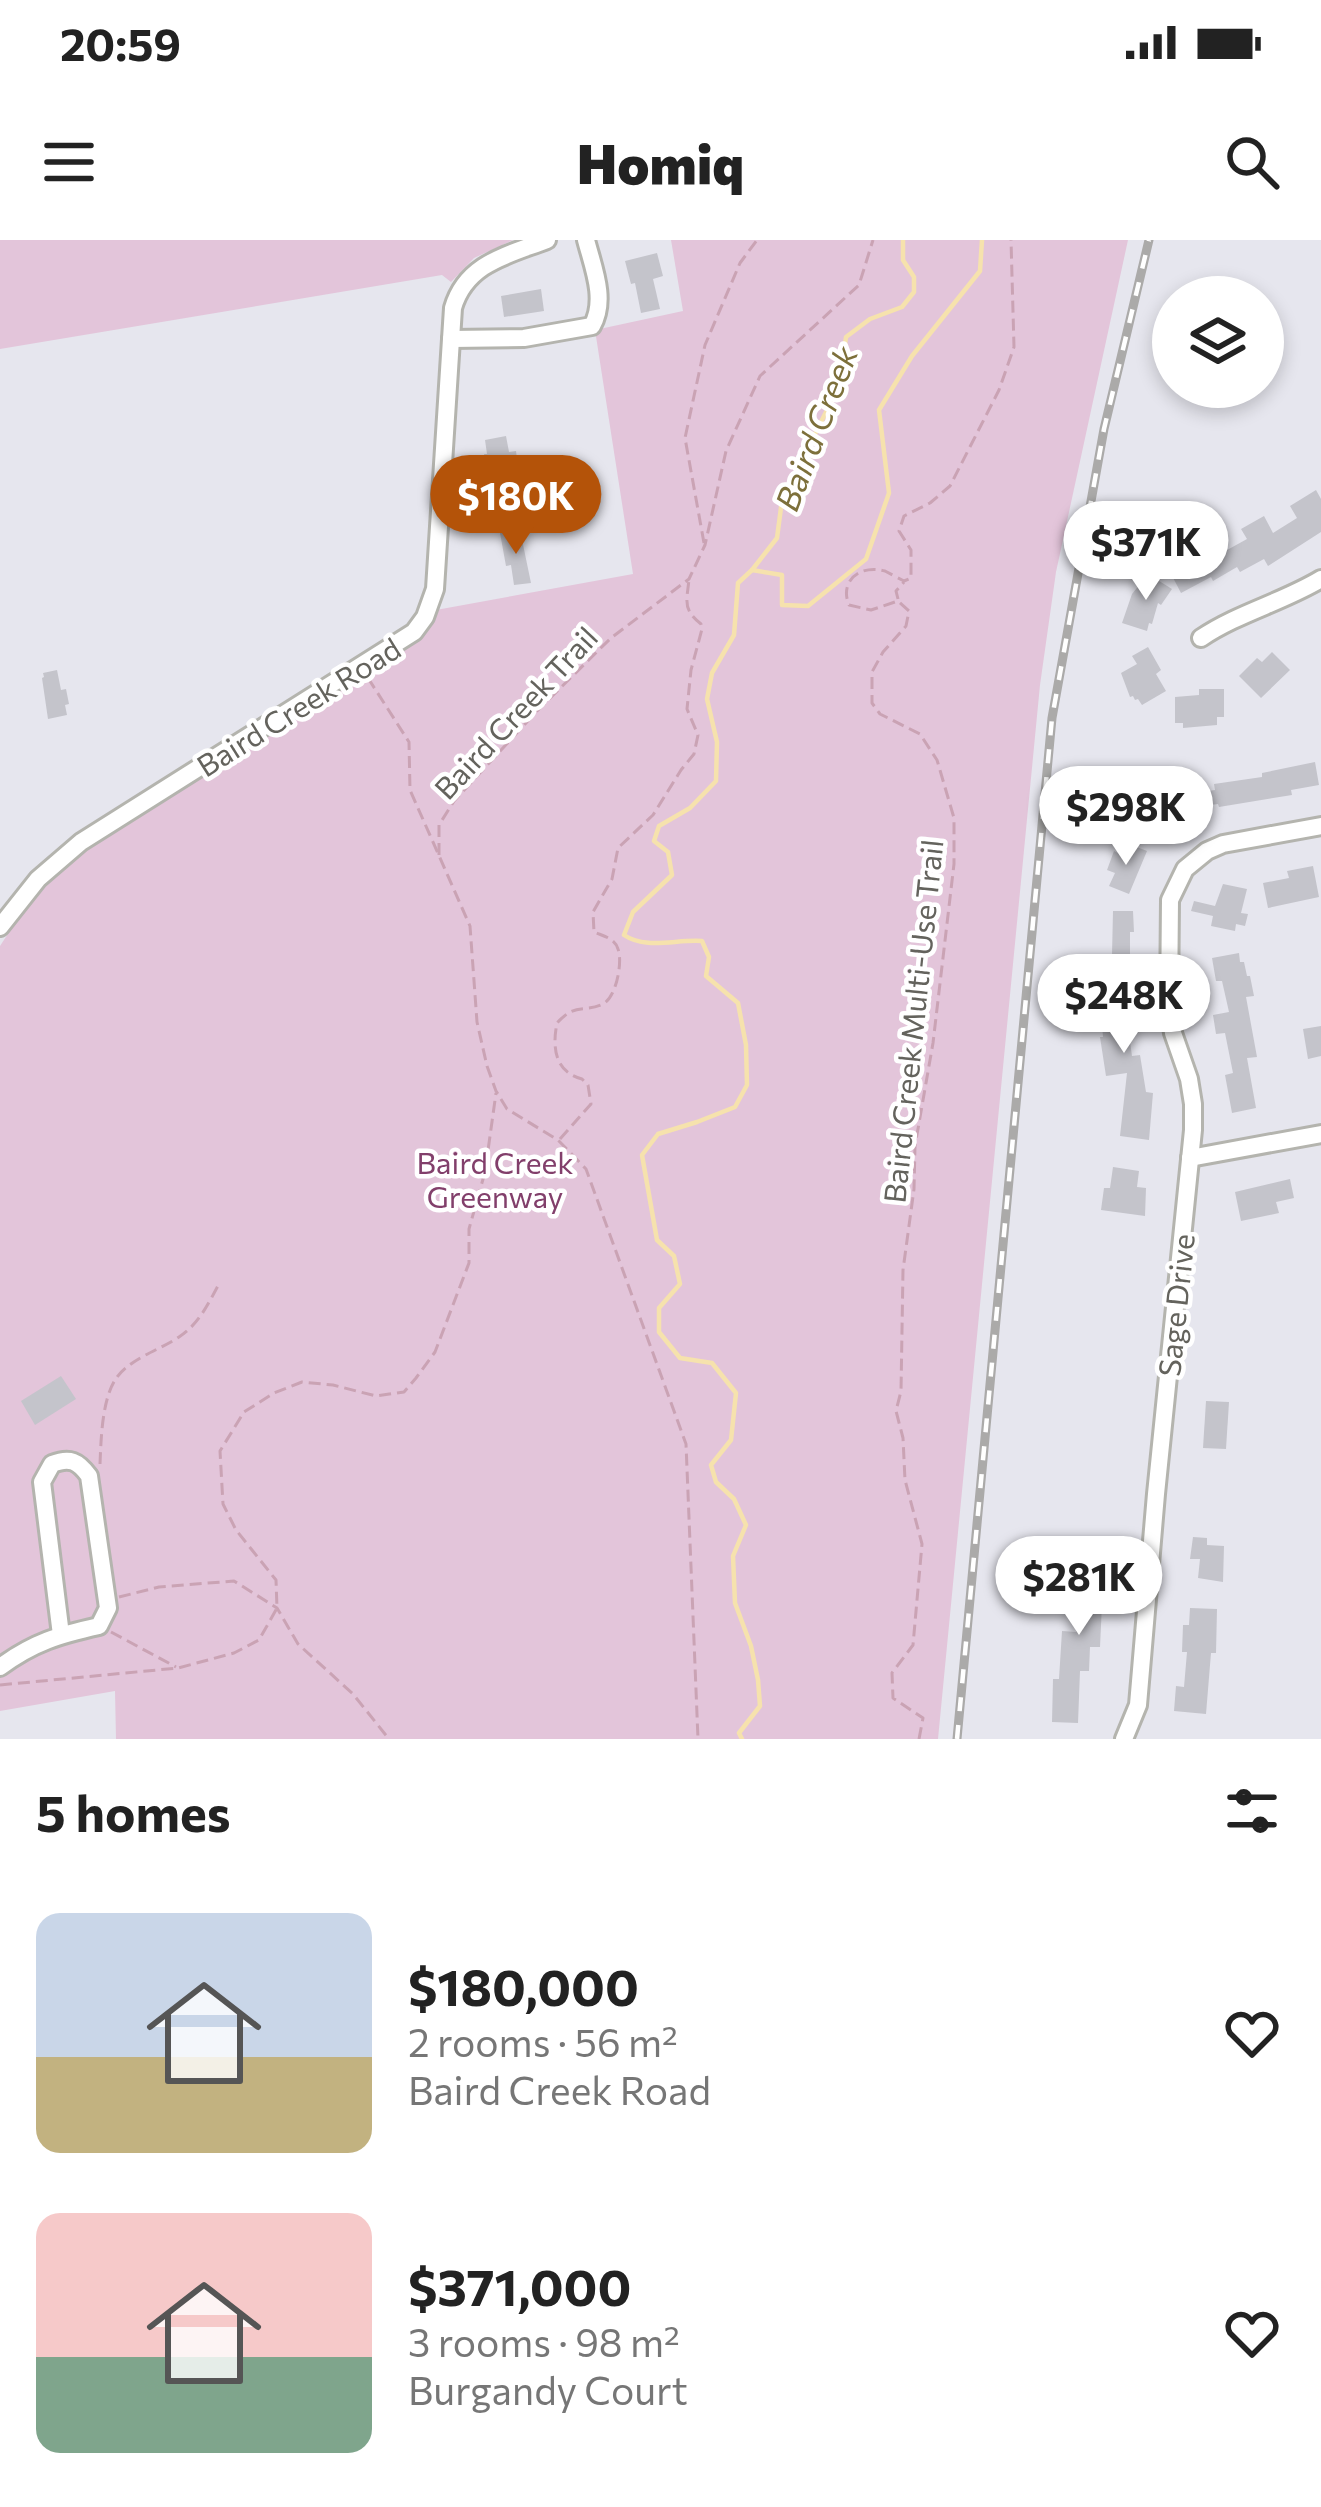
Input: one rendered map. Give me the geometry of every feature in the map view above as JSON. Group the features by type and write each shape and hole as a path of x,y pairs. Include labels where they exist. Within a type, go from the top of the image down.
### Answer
{"street":[{"name":"Baird Creek Road","path":"0,925 38,879 81,842 414,632 435,589 457,295 472,273 485,264 548,240"},
{"path":"452,339 524,338 592,326 600,309 586,240"},
{"path":"1201,638 1321,579"},
{"name":"Sage Drive","path":"1124,1739 1138,1705 1193,1104 1169,1008 1170,900 1182,873 1195,859 1223,844 1321,826"},
{"path":"1190,1158 1321,1134"},
{"path":"0,1667 25,1648 99,1626 108,1608 89,1476 80,1463 66,1459 52,1464 42,1482 61,1635"}],"path":[{"path":"705,545 685,438 706,344 740,263 757,240"},
{"name":"Baird Creek Trail","path":"439,857 439,825 454,801 611,638 689,579 705,545 726,451 760,376 859,285 873,240"},
{"path":"904,581 871,569 856,572 844,594 849,605 871,610 898,601 896,591 911,578 911,550 899,531 904,516 950,486 999,390 1015,346 1011,240"},
{"path":"558,1140 591,1104 591,1096 582,1079 562,1069 557,1023 573,1010 606,1004 616,985 620,954 611,939 594,932 593,912 612,879 618,848 653,814 697,745 698,735 687,709 702,629 687,608 689,579"},
{"name":"Baird Creek Multi-Use Trail","path":"898,601 909,611 906,626 872,672 872,703 880,714 920,734 937,760 954,818 954,864 933,1043 915,1146 896,1411 904,1438 905,1480 922,1544 913,1645 892,1672 893,1698 923,1718 920,1739"},
{"path":"361,667 409,742 410,790 470,926 477,1022 496,1091 508,1109 558,1140 586,1169 686,1444 698,1739"},
{"path":"389,1739 352,1694 298,1644 278,1609 276,1580 236,1530 223,1504 220,1451 244,1412 302,1382 376,1396 404,1392 416,1378 435,1352 469,1263 469,1229 485,1172 496,1091"},
{"path":"89,1476 99,1474 103,1421 116,1378 183,1335 200,1318 219,1284"},
{"path":"106,1600 159,1587 234,1582 278,1609"},
{"path":"0,1685 178,1668 234,1653 259,1640 278,1609"},
{"path":"99,1626 178,1668"}],"green space":[{"path":"0,240 513,240 474,258 451,282 442,275 0,349"},
{"name":"Baird Creek Greenway","path":"671,240 1128,240 1056,572 1040,685 938,1739 116,1739 115,1691 0,1711 0,946 38,888 83,851 400,653 419,639 436,610 633,574 595,330 683,311"}],"building":[{"path":"657,253 663,276 653,279 660,309 641,313 625,261"},
{"path":"541,289 544,311 504,317 501,296"},
{"path":"506,436 509,452 516,451 518,466 511,468 514,482 493,485 485,440"},
{"path":"1316,490 1321,499 1321,532 1268,566 1264,559 1240,572 1237,567 1181,593 1169,570 1213,546 1218,555 1247,539 1241,529 1264,516 1273,533 1297,518 1290,506"},
{"path":"520,530 531,583 514,585 500,533"},
{"path":"1148,574 1172,589 1158,603 1147,631 1122,623 1132,594"},
{"path":"1148,647 1166,691 1142,705 1130,697 1121,673 1137,664 1132,656"},
{"path":"1272,652 1290,670 1261,698 1239,676 1257,658 1262,662"},
{"path":"57,670 61,690 66,689 67,715 48,719 42,678 43,673"},
{"path":"1199,689 1224,689 1224,717 1217,717 1217,725 1183,728 1183,723 1175,723 1175,697 1199,695"},
{"path":"1315,762 1319,785 1291,790 1292,795 1211,805 1208,791 1215,790 1214,784"},
{"path":"1164,793 1172,806 1182,800 1192,820 1170,832 1166,825 1143,837 1130,813"},
{"path":"1129,844 1147,851 1129,894 1109,886 1115,873 1107,870 1114,851 1124,856"},
{"path":"1313,866 1319,897 1268,908 1263,883 1289,878 1287,871"},
{"path":"1223,884 1247,889 1241,913 1248,914 1245,926 1236,924 1235,931 1211,926 1213,916 1191,911 1194,901 1215,906"},
{"path":"1113,911 1133,911 1130,955 1112,955"},
{"path":"1239,953 1254,996 1246,997 1257,1057 1247,1058 1256,1108 1232,1113 1225,1075 1233,1073 1225,1033 1216,1034 1213,1015 1229,1012 1212,958"},
{"path":"1128,974 1132,1056 1140,1055 1146,1092 1153,1093 1149,1140 1120,1136 1127,1073 1106,1076 1100,1037 1098,977"},
{"path":"1321,1026 1321,1056 1308,1059 1303,1029"},
{"path":"1113,1167 1139,1171 1137,1187 1146,1188 1145,1216 1101,1210"},
{"path":"1290,1179 1294,1198 1276,1202 1279,1213 1241,1221 1235,1192"},
{"path":"61,1376 76,1399 35,1425 21,1401"},
{"path":"1206,1401 1229,1402 1226,1449 1203,1448"},
{"path":"1193,1537 1207,1538 1207,1545 1224,1546 1223,1582 1198,1578 1200,1559 1190,1559"},
{"path":"1073,1556 1096,1558 1095,1579 1108,1579 1106,1604 1102,1604 1100,1647 1090,1647 1089,1671 1080,1671 1078,1723 1052,1722 1053,1679 1059,1679 1062,1631 1076,1632 1077,1603 1072,1602 1073,1589 1065,1589"},
{"path":"1190,1608 1217,1609 1206,1714 1174,1711 1176,1686 1184,1687 1183,1625 1189,1625"}],"waterway":[{"name":"Baird Creek","path":"752,570 777,538 782,500 839,386 846,337 870,319 902,307 914,292 914,277 903,260 903,240"},
{"name":"Baird Creek","path":"742,1739 739,1733 760,1706 751,1646 735,1603 733,1556 746,1525 734,1499 716,1482 711,1465 731,1440 736,1393 712,1363 680,1358 659,1332 659,1308 680,1284 674,1256 657,1240 642,1155 658,1134 735,1107 747,1085 746,1045 738,1003 706,976 709,957 702,941 651,943 624,935 633,912 672,875 668,852 654,841 659,826 690,808 716,781 717,742 707,699 712,673 734,635 738,583 752,570 782,575 782,605 808,606 866,559 889,493 879,410 912,356 980,271 982,240"}],"railway":[{"path":"957,1739 1052,718 1104,429 1149,240"}]}
